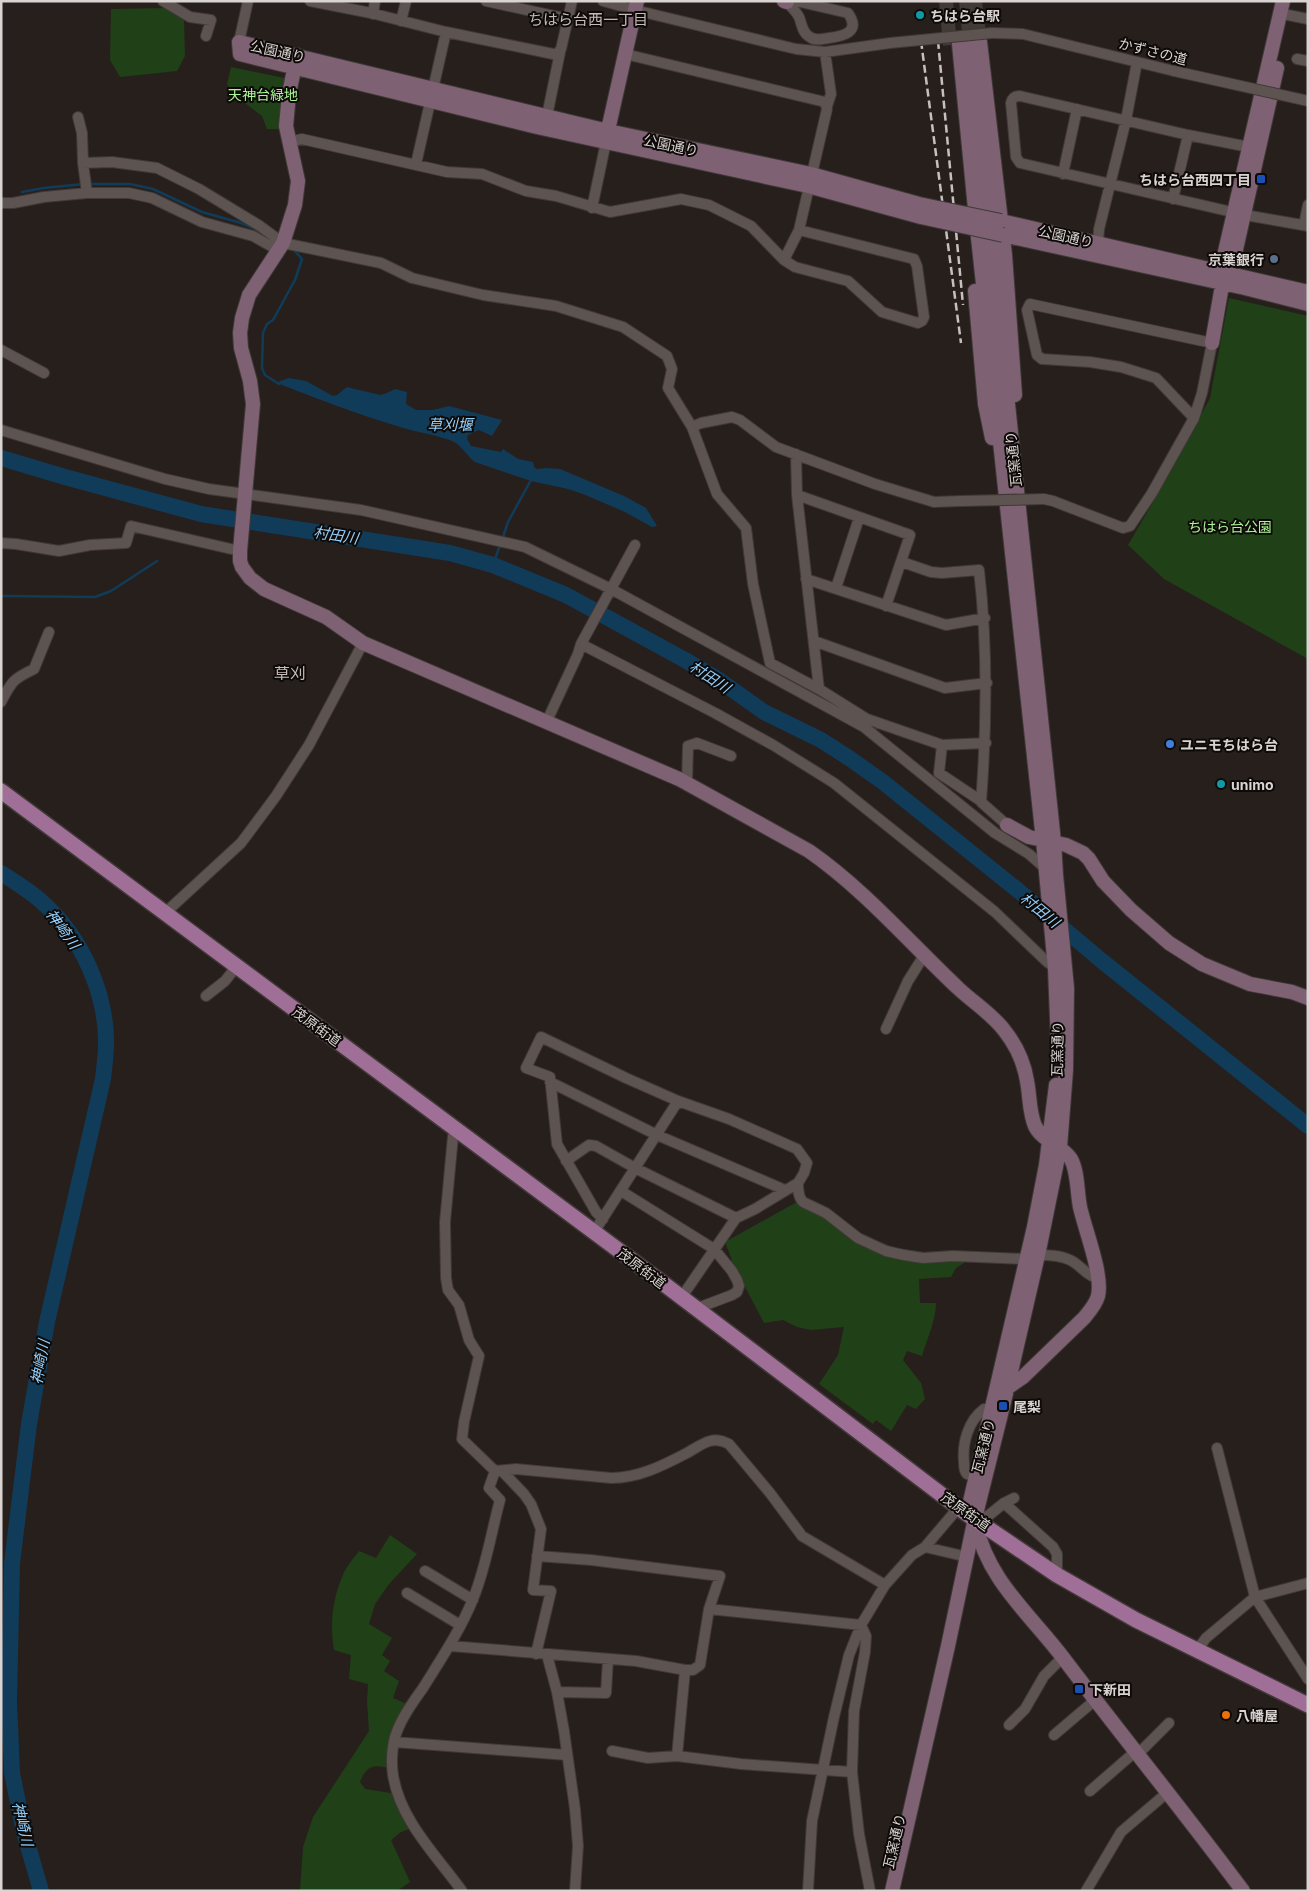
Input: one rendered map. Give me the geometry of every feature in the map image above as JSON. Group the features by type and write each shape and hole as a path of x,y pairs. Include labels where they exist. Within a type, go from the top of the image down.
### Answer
{"main road":[{"name":"茂原街道","path":"1,790 967,1513 1057,1575 1136,1620 1308,1705"}],"street":[{"path":"163,1 190,17 211,20 206,36"},
{"path":"239,42 248,1"},
{"path":"310,1 553,54 560,52"},
{"path":"372,14 376,1"},
{"path":"402,21 406,1"},
{"path":"486,1 568,19"},
{"path":"547,116 572,1"},
{"name":"かずさの道","path":"604,1 636,7 796,49 826,52 890,43 992,33 1023,34 1308,101"},
{"path":"790,1 848,13 853,23 851,29 848,34 842,37 817,40 811,38 803,31 796,11 790,1"},
{"path":"692,427 701,423 732,417 740,420 776,446 875,484 934,502 1053,501 1123,528 1130,526 1152,493 1194,418 1202,393 1223,278 1234,258 1248,147 1283,1"},
{"path":"592,208 636,7"},
{"path":"1239,213 1290,8 1308,19"},
{"path":"416,164 446,32"},
{"name":"公園通り","path":"239,42 240,54 296,61 607,136 810,180 920,211 1223,278 1308,292"},
{"path":"965,43 1002,228 1023,476 1011,495 999,480 985,404 967,221 965,43"},
{"name":"瓦窯通り","path":"892,1891 948,1646 967,1513 1007,1388 1055,1144 1066,1070 1068,988 1060,968 965,43"},
{"path":"784,260 799,230 831,94 826,52"},
{"path":"625,54 820,100 827,106"},
{"path":"1297,59 1308,61"},
{"path":"296,61 289,94 286,126 298,181 295,205 280,247 253,287 242,318 240,332 241,348 253,394 240,551 242,567 250,578 264,589 326,617 363,643 687,784 792,841 829,865 960,990 995,1019 1005,1031 1022,1059 1032,1118 1036,1128 1069,1156 1073,1166 1080,1204 1096,1266 1098,1296 1092,1308 1023,1377 1007,1388"},
{"path":"1098,243 1099,229 1126,120 1137,62"},
{"name":"公園通り","path":"431,94 547,116 607,136"},
{"path":"1248,147 1020,96 1015,96 1012,99 1018,161 1023,164 1173,199 1306,225 1308,205"},
{"path":"1063,174 1077,109"},
{"path":"78,117 82,133 87,193"},
{"path":"1173,199 1188,135"},
{"path":"288,142 302,140 448,172 482,174 526,191 556,196 610,212 681,199 709,204 751,226 784,260 795,267 848,281 882,312 918,323 922,321 924,317 917,266 914,259 799,230"},
{"path":"83,162 112,162 158,168 199,189 260,226 280,247"},
{"path":"1,203 13,204 44,197 87,193 129,193 152,198 186,216 280,247 381,263 412,278 483,295 556,306 623,327 667,356 672,369 668,388 692,427 717,494 746,528 753,584 770,663 819,689 867,719 942,745 986,743"},
{"name":"公園通り","path":"1002,228 1098,243 1308,304"},
{"path":"1194,418 1156,378 1121,367 1090,362 1042,359 1036,355 1026,310 1030,304 1212,343"},
{"path":"1,350 44,373"},
{"path":"1,430 165,479 209,489 361,510 525,547 611,589 864,727 995,833 1029,854 1050,871"},
{"path":"796,454 806,579 819,689"},
{"path":"798,495 910,535 886,606"},
{"path":"836,588 859,518"},
{"path":"1,543 59,551 90,545 126,543 131,526 240,551"},
{"path":"546,723 581,644 635,545"},
{"path":"902,562 931,572 978,570 984,618 987,683 986,743 982,801"},
{"path":"806,579 946,625 984,618"},
{"path":"1,702 16,678 34,669 49,632"},
{"path":"814,641 945,688 987,683"},
{"path":"165,913 241,843 270,804 309,745 363,643"},
{"path":"581,644 715,713 773,745 834,783 995,912 1045,960 1060,968"},
{"path":"687,784 688,746 697,743 731,756"},
{"path":"942,745 939,773 982,801 1006,824 1021,834 1076,848 1083,853 1103,881 1131,910 1169,943 1202,964 1250,984 1292,992 1308,998"},
{"path":"886,1029 908,981 924,954"},
{"path":"206,996 225,981 236,967"},
{"path":"603,1218 596,1212 557,1144 550,1077 526,1068 541,1037 626,1078 729,1119 797,1149 807,1163 798,1183 755,1209 736,1218 681,1298"},
{"path":"550,1082 657,1135 785,1190"},
{"path":"594,1232 678,1100"},
{"path":"457,1132 453,1136 445,1222 446,1278 448,1290 459,1306 469,1340 479,1356 462,1439 524,1494 531,1504 541,1528 534,1590 551,1591 536,1654"},
{"path":"566,1161 589,1145 596,1146 635,1168 736,1218"},
{"path":"798,1183 800,1200 826,1213 858,1238 886,1251 923,1258 953,1256 1032,1257 1050,1255 1071,1260 1090,1276 1097,1278"},
{"path":"621,1190 714,1249 732,1271 738,1286 737,1292 695,1308"},
{"name":"瓦窯通り","path":"883,1891 975,1476 1032,1257"},
{"path":"499,1471 516,1470 622,1478 655,1469 710,1440 722,1440 729,1444 770,1493 802,1536 885,1585"},
{"path":"1217,1448 1255,1596 1308,1679"},
{"path":"462,1891 414,1828 407,1815 393,1774 394,1742 404,1719 450,1646 473,1600 500,1500 489,1488 499,1471"},
{"path":"808,1891 812,1821 822,1770 849,1655 861,1625 885,1585 912,1555 925,1547 967,1513 988,1516 1004,1503 1014,1498"},
{"path":"1004,1503 1053,1547 1057,1554 1057,1575"},
{"path":"967,1513 985,1556 999,1579 1063,1657 1094,1701 1137,1752 1244,1891"},
{"path":"925,1547 959,1555"},
{"path":"450,1646 636,1661 686,1670 693,1670 700,1665 709,1609 720,1576 591,1560 537,1556"},
{"path":"424,1571 473,1600"},
{"path":"1197,1650 1206,1638 1255,1596 1308,1583"},
{"path":"407,1593 460,1626"},
{"path":"709,1609 861,1625"},
{"path":"861,1625 866,1636 865,1652 854,1711 852,1772 858,1834 870,1891"},
{"path":"547,1655 557,1692 578,1846 575,1891"},
{"path":"1009,1725 1025,1709 1044,1676 1063,1657"},
{"path":"557,1692 606,1693 608,1659"},
{"path":"677,1756 686,1670"},
{"path":"1054,1735 1094,1701"},
{"path":"1090,1791 1137,1752 1169,1722"},
{"path":"394,1742 567,1755"},
{"path":"612,1751 648,1758 677,1756 741,1764 852,1772"},
{"path":"1086,1891 1122,1832 1168,1792"}],"green space":[{"path":"169,8 184,19 185,56 177,71 120,77 110,60 111,9"},
{"name":"天神台緑地","path":"231,67 284,78 285,84 279,129 267,129 262,116 233,94 227,84"},
{"name":"ちはら台公園","path":"1229,298 1308,316 1308,659 1164,579 1128,545 1170,473 1210,398"},
{"path":"804,1198 830,1210 856,1232 896,1248 925,1252 966,1251 964,1263 956,1268 951,1277 919,1279 920,1303 936,1303 935,1316 922,1356 907,1351 903,1360 921,1383 925,1399 916,1409 907,1405 891,1431 876,1420 873,1424 819,1384 838,1355 844,1327 811,1330 797,1327 783,1320 764,1323 743,1283 728,1262 732,1260 725,1242"},
{"path":"390,1535 417,1554 389,1584 375,1604 369,1624 392,1638 382,1655 390,1661 384,1671 399,1681 393,1698 407,1704 392,1769 381,1766 372,1767 366,1772 360,1782 365,1789 397,1794 412,1828 401,1832 391,1840 410,1882 397,1891 300,1891 303,1847 313,1817 369,1731 368,1684 349,1679 351,1655 334,1650 332,1622 336,1595 345,1570 359,1551 376,1558"}],"water":[{"name":"草刈堰","path":"289,378 306,381 333,396 347,387 380,395 395,389 407,392 406,404 416,410 433,410 449,406 502,420 492,436 479,430 468,435 467,439 471,446 501,452 503,449 518,459 533,462 534,467 537,469 560,469 624,496 646,508 657,526 652,527 625,512 583,494 531,481 475,462 459,445 451,441 369,417 277,383"}],"waterway":[{"path":"22,192 84,184"},
{"path":"90,184 130,184 153,189 202,212 258,230"},
{"path":"279,384 265,375 262,368 263,333 267,324 273,320 295,280 302,259 293,249"},
{"name":"村田川","path":"1,458 201,514 450,553 493,565 566,595 719,680 764,712 821,740 883,782 1308,1126"},
{"path":"502,540 508,522 531,480"},
{"path":"493,565 500,545"},
{"path":"1,596 95,597 111,591 157,561"},
{"name":"神崎川","path":"1,873 42,902 69,931 80,948 89,967 102,1006 106,1045 103,1079 47,1322 29,1424 12,1563 9,1701 12,1773 24,1832 41,1891"}],"tunnel":[{"path":"946,1 950,45"},
{"path":"966,1 970,43"},
{"path":"975,1 980,42"}],"railway":[{"path":"921,41 961,343"},
{"path":"938,41 963,305"}],"place":[{"name":"ちはら台駅","path":"920,15"},
{"name":"ちはら台西四丁目","path":"1261,179"},
{"name":"京葉銀行","path":"1274,259"},
{"name":"ユニモちはら台","path":"1170,744"},
{"name":"unimo","path":"1221,784"},
{"name":"尾梨","path":"1003,1406"},
{"name":"下新田","path":"1079,1689"},
{"name":"八幡屋","path":"1226,1715"}],"district":[{"name":"ちはら台西一丁目","path":"588,19"},
{"name":"草刈","path":"290,673"}]}
